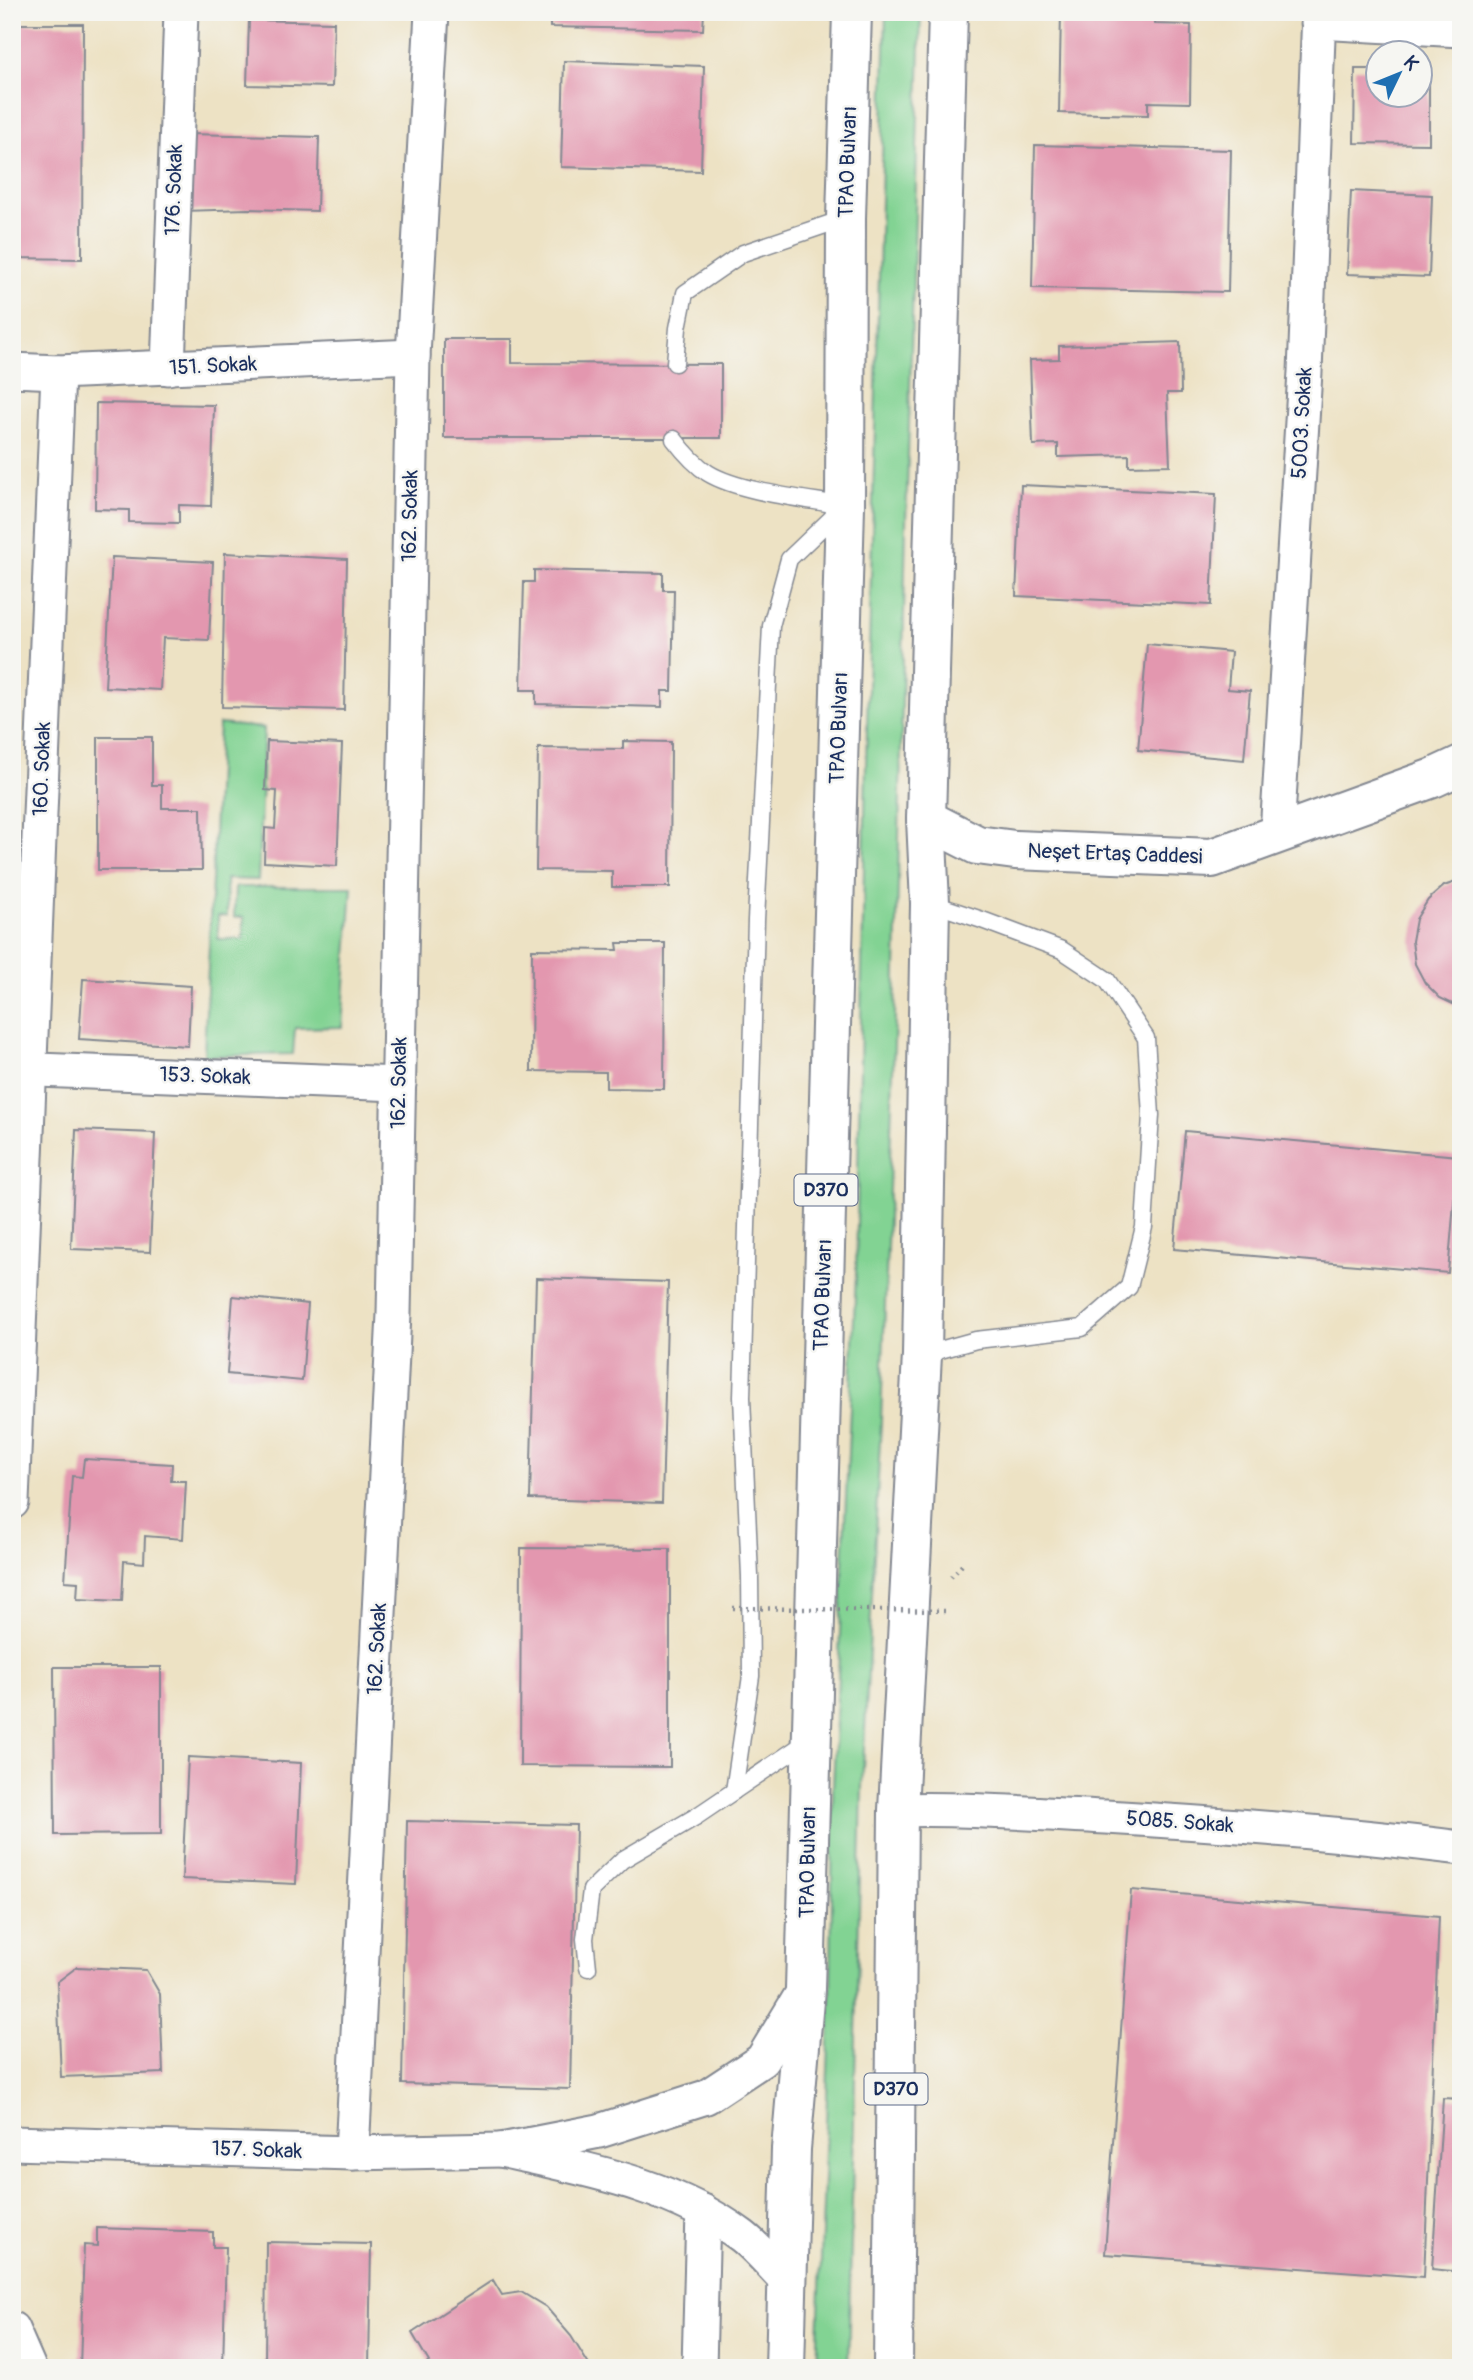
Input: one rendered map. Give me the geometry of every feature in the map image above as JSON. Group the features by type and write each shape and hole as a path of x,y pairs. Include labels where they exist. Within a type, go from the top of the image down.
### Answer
{"main road":[{"name":"TPAO Bulvarı","path":"785,2368 791,2149 805,1989 845,506 846,218 852,12"},
{"name":"D370","path":"893,2368 898,1810 922,1355 930,903 926,819 948,12"},
{"name":"Neşet Ertaş Caddesi","path":"926,819 977,845 1015,850 1212,858 1433,778 1461,765"}],"street":[{"name":"176. Sokak","path":"168,368 181,12"},
{"name":"162. Sokak","path":"352,2153 394,1314 413,356 432,12"},
{"path":"1319,17 1461,30"},
{"name":"5003. Sokak","path":"1276,834 1305,372 1319,17"},
{"name":"151. Sokak","path":"12,370 58,372 413,356"},
{"name":"160. Sokak","path":"12,1502 21,1070 58,372"},
{"name":"153. Sokak","path":"21,1070 398,1084"},
{"name":"5085. Sokak","path":"898,1810 947,1808 1178,1821 1365,1836 1461,1848"},
{"path":"501,2150 599,2131 706,2097 762,2060 805,1989"},
{"name":"157. Sokak","path":"12,2143 352,2153 501,2150"},
{"path":"501,2150 624,2179 703,2211 744,2238 788,2281"},
{"path":"699,2368 703,2211"},
{"path":"12,2329 29,2368"}],"lane":[{"path":"675,363 685,293 743,253 846,218"},
{"path":"674,439 690,459 709,473 733,484 845,506"},
{"path":"734,1791 751,1675 750,1576 742,1397 756,920 771,626 789,559 845,506"},
{"path":"922,1355 976,1340 1082,1328 1129,1287 1144,1227 1151,1115 1146,1038 1107,980 1062,950 930,903"},
{"path":"588,1968 585,1939 592,1890 622,1860 697,1816 810,1740"}],"path":[{"path":"947,1581 964,1563"},
{"path":"733,1608 948,1611"}],"green space":[{"path":"886,12 921,12 895,1015 881,1421 862,1787 848,2368 817,2368 831,1988 833,1788 856,1274 866,764"},
{"path":"219,724 264,728 258,880 226,879 227,916 218,916 218,939 243,939 244,917 234,917 235,887 352,887 342,1027 295,1028 293,1054 204,1056"}],"building":[{"path":"550,12 704,12 703,30 550,27"},
{"path":"1061,12 1155,12 1155,24 1191,25 1190,103 1148,102 1148,115 1059,113"},
{"path":"249,20 334,22 332,87 247,85"},
{"path":"12,24 83,24 82,259 12,258"},
{"path":"564,61 704,66 701,171 561,167"},
{"path":"1355,69 1364,69 1364,108 1429,108 1429,144 1354,143"},
{"path":"188,134 319,137 317,211 183,211"},
{"path":"1035,145 1231,150 1228,292 1032,288"},
{"path":"1351,191 1432,195 1429,277 1347,274"},
{"path":"444,339 512,339 512,363 721,364 721,438 444,438"},
{"path":"1180,342 1181,393 1167,393 1170,465 1129,466 1129,455 1058,457 1058,444 1033,445 1030,360 1059,359 1059,346"},
{"path":"96,403 214,405 211,506 179,505 179,523 129,522 129,510 95,509"},
{"path":"1021,485 1216,494 1211,605 1016,596"},
{"path":"225,553 347,559 344,710 222,707"},
{"path":"112,557 213,562 209,640 163,638 160,690 105,687"},
{"path":"534,570 663,573 663,590 674,590 672,691 662,691 662,707 536,704 536,690 521,690 524,582 534,582"},
{"path":"1147,644 1231,652 1228,689 1250,691 1244,760 1138,750"},
{"path":"98,737 152,737 152,785 162,785 162,808 201,808 202,870 98,870"},
{"path":"267,741 342,744 337,866 264,862 265,828 275,829 277,791 265,790"},
{"path":"623,741 671,742 670,887 612,887 612,871 536,870 538,748 623,749"},
{"path":"1461,880 1461,1008 1440,998 1425,983 1415,964 1412,941 1416,919 1428,900 1444,886"},
{"path":"617,943 665,943 664,1089 606,1088 606,1072 531,1071 532,949 618,950"},
{"path":"83,979 191,986 188,1046 79,1039"},
{"path":"76,1130 155,1133 150,1252 71,1249"},
{"path":"1185,1131 1458,1156 1448,1273 1174,1249"},
{"path":"536,1278 668,1282 662,1503 530,1499"},
{"path":"233,1296 308,1304 302,1381 227,1374"},
{"path":"84,1459 172,1464 171,1481 186,1481 183,1539 145,1536 144,1563 124,1561 122,1601 77,1599 78,1582 65,1581 72,1476 82,1477"},
{"path":"521,1548 670,1549 670,1767 520,1766"},
{"path":"54,1667 161,1667 161,1834 55,1835"},
{"path":"188,1757 301,1763 296,1884 182,1879"},
{"path":"407,1821 576,1825 570,2089 402,2084"},
{"path":"1131,1890 1439,1916 1424,2277 1105,2254"},
{"path":"77,1967 146,1970 160,1994 163,2073 61,2077 57,1982"},
{"path":"1443,2098 1461,2099 1461,2272 1432,2269"},
{"path":"97,2228 213,2232 213,2247 226,2247 223,2368 80,2368 84,2245 97,2246"},
{"path":"266,2242 371,2244 369,2368 265,2368"},
{"path":"493,2280 502,2295 521,2292 546,2307 571,2336 591,2368 420,2368 429,2362 412,2333"}]}
